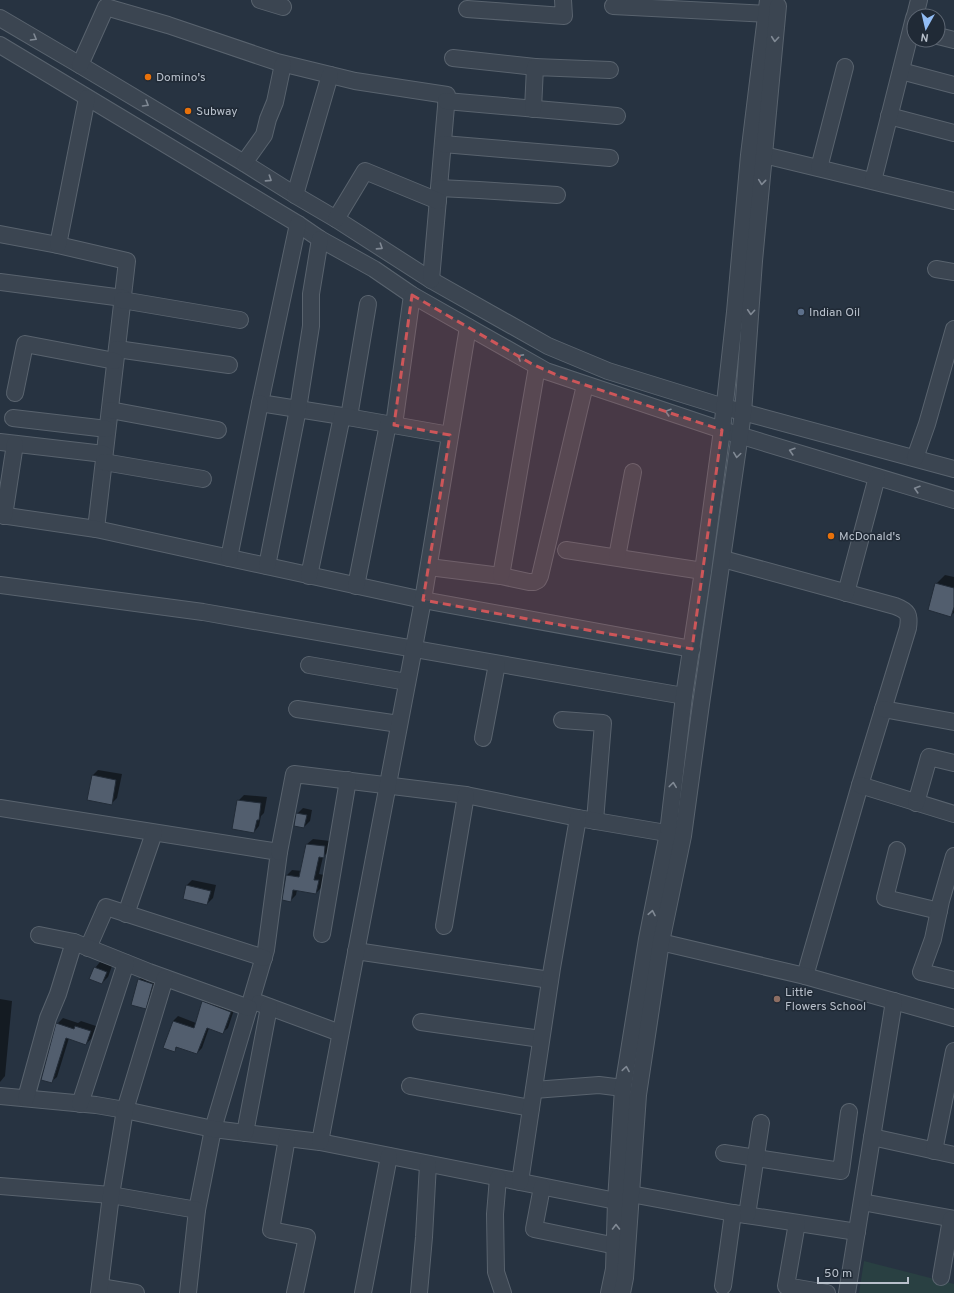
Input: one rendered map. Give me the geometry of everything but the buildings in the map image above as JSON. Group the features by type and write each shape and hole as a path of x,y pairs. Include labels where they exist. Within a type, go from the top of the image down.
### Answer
{"street":[{"path":"260,0 283,7"},
{"path":"467,9 564,16 563,0"},
{"path":"609,1293 612,1285 614,1269 621,1195 638,1095 654,940 684,696 703,571 722,430 735,312 779,0"},
{"path":"80,65 107,4 283,64 355,81 447,95 431,280"},
{"path":"613,6 767,7 757,155 754,261 740,436 683,836 654,940 623,1088 621,1195 625,1278 622,1293"},
{"path":"0,18 244,163 336,219 431,280 548,346 608,371 743,413 954,469"},
{"path":"0,45 374,269 412,295 537,367 561,377 740,436 954,500"},
{"path":"872,181 907,48"},
{"path":"453,58 536,67 610,70"},
{"path":"244,163 264,135 268,119 275,102 283,64"},
{"path":"533,109 536,67"},
{"path":"819,168 845,67"},
{"path":"901,71 954,85"},
{"path":"295,195 330,75"},
{"path":"58,245 87,98"},
{"path":"446,101 617,116"},
{"path":"890,116 954,133"},
{"path":"443,144 610,158"},
{"path":"757,155 819,168 954,201"},
{"path":"336,219 365,170 438,195 479,190 557,195"},
{"path":"228,558 298,224"},
{"path":"0,234 58,245 127,261 96,529"},
{"path":"267,566 298,409 311,326 311,294 320,238"},
{"path":"936,269 954,272"},
{"path":"0,282 122,299 240,320"},
{"path":"356,586 391,424 412,295"},
{"path":"309,576 345,416 368,304"},
{"path":"320,1142 414,650 468,327"},
{"path":"915,458 927,424 954,329"},
{"path":"15,393 25,344 229,366"},
{"path":"501,576 537,367"},
{"path":"429,567 501,576 534,582 538,580 585,385"},
{"path":"260,403 345,416 450,435"},
{"path":"110,410 218,430"},
{"path":"13,418 107,429"},
{"path":"203,479 104,458 8,443 2,515 96,529 423,600 692,649"},
{"path":"617,558 633,472"},
{"path":"846,593 877,477"},
{"path":"566,550 703,571"},
{"path":"723,559 894,606 903,609 908,614 909,619 908,628 860,785 805,976"},
{"path":"0,585 203,612 684,696"},
{"path":"483,738 497,664"},
{"path":"309,665 407,682"},
{"path":"297,709 399,724"},
{"path":"884,709 954,722"},
{"path":"562,720 603,724 595,821"},
{"path":"916,803 929,757 954,763"},
{"path":"188,1293 198,1210 212,1130 266,950 279,852 294,774 466,795 578,818 683,836"},
{"path":"322,934 348,780"},
{"path":"860,785 954,814"},
{"path":"444,926 466,795"},
{"path":"0,808 279,852"},
{"path":"520,1182 550,980 578,818"},
{"path":"126,914 154,833"},
{"path":"897,850 885,898 939,911"},
{"path":"954,856 939,911 933,940 921,972 954,980"},
{"path":"26,1098 48,1018 58,994 81,945 106,907 264,958"},
{"path":"39,935 81,945 165,978 250,1004 269,1007 340,1033"},
{"path":"654,940 805,976 954,1018"},
{"path":"356,951 550,980"},
{"path":"80,1104 126,963"},
{"path":"136,1293 99,1290 111,1195 125,1110 165,978"},
{"path":"847,1293 894,1001"},
{"path":"245,1133 269,1007"},
{"path":"421,1022 541,1039"},
{"path":"934,1151 954,1051"},
{"path":"534,1090 599,1085 623,1088"},
{"path":"410,1086 531,1108"},
{"path":"0,1096 125,1110 212,1130 320,1142 542,1187 621,1195 857,1232"},
{"path":"724,1153 841,1171 849,1112"},
{"path":"722,1286 756,1158 761,1123"},
{"path":"872,1137 954,1155"},
{"path":"287,1138 271,1230 307,1237 295,1293"},
{"path":"363,1293 389,1156"},
{"path":"419,1293 428,1164"},
{"path":"498,1178 495,1214 496,1272 503,1293"},
{"path":"0,1186 111,1195 198,1210"},
{"path":"542,1187 534,1228 616,1246"},
{"path":"862,1202 953,1219 941,1277"},
{"path":"797,1223 786,1286 828,1293"}],"highlighted area":[{"path":"412,295 532,364 561,377 722,430 692,649 423,600 450,435 394,425"}],"green space":[{"path":"864,1261 954,1284 954,1293 859,1293"}],"place":[{"name":"Domino's","path":"148,77"},
{"name":"Subway","path":"188,111"},
{"name":"Indian Oil","path":"801,312"},
{"name":"McDonald's","path":"831,536"},
{"name":"Little Flowers School","path":"777,999"}]}
